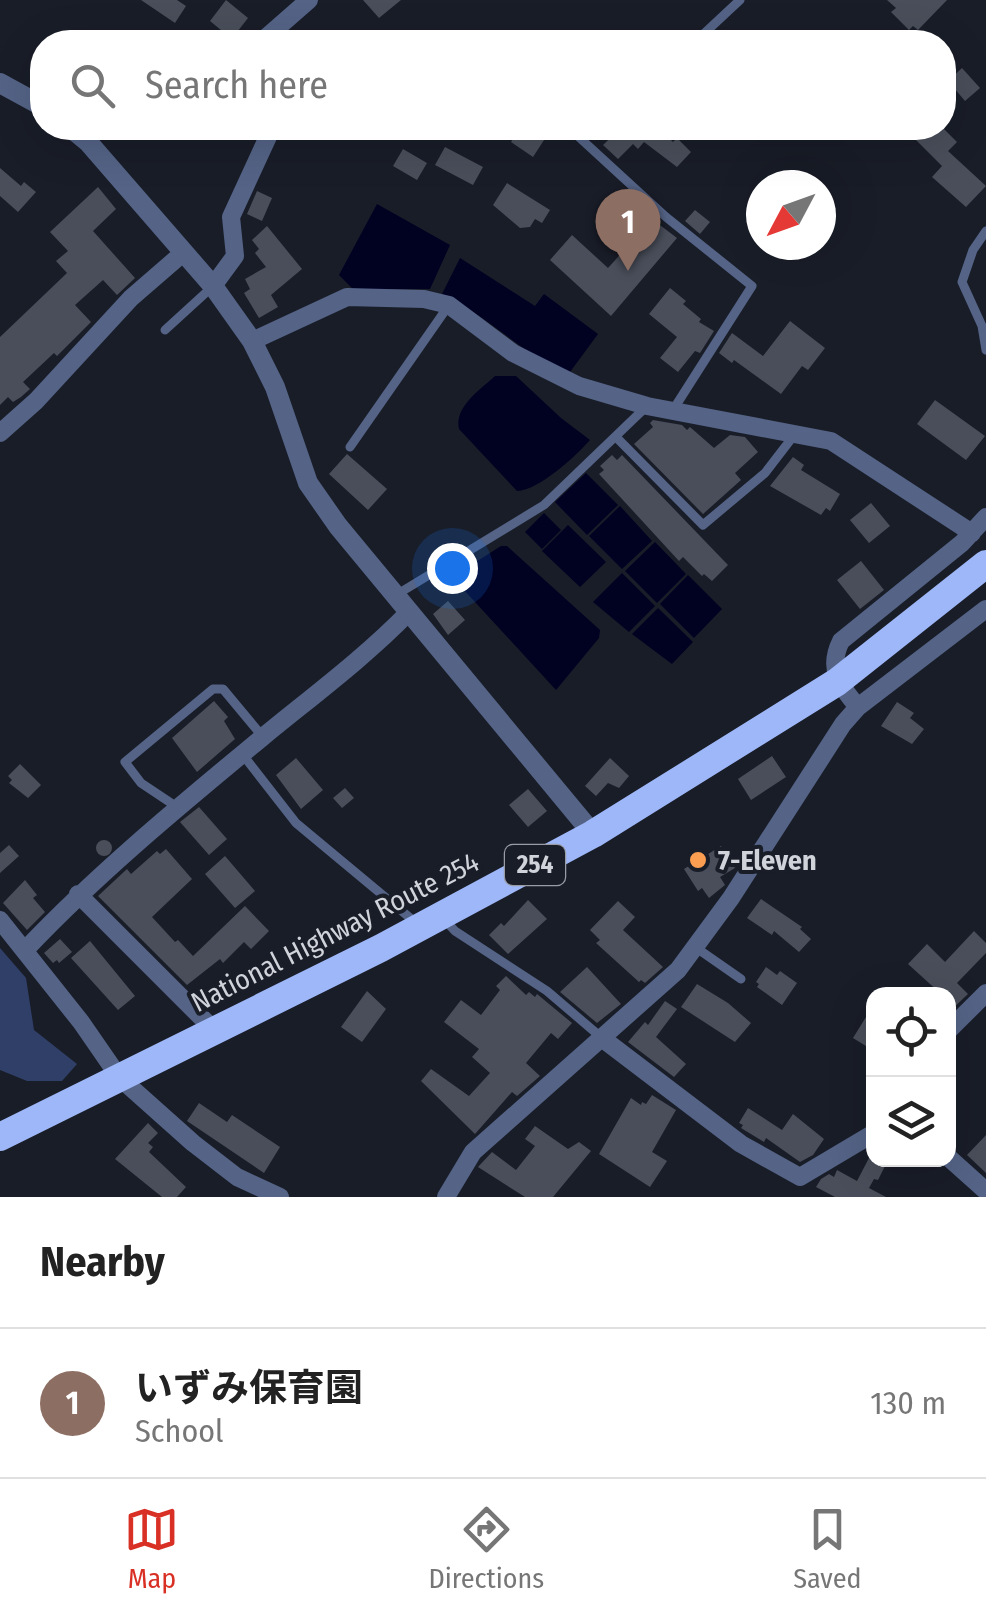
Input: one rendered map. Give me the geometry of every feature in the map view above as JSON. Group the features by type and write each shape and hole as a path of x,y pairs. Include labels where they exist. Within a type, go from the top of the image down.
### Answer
{"highway":[{"name":"National Highway Route 254","path":"0,1137 431,922 593,834 837,682 986,564"}],"street":[{"path":"275,30 309,0"},
{"path":"0,83 30,99"},
{"path":"86,140 212,286 252,341 275,387 308,483 338,526 593,834"},
{"path":"212,286 235,256 231,217 266,140"},
{"path":"0,434 36,401 131,298 183,252"},
{"path":"252,341 347,298 424,299 449,305 513,352 579,386 647,406 832,442 972,533"},
{"path":"858,708 837,682 834,655 841,642 986,518"},
{"path":"26,949 78,894 376,646 402,604"},
{"path":"446,1197 473,1152 678,970 731,898 843,724 858,708 986,610"},
{"path":"78,894 214,1030"},
{"path":"0,920 26,949 118,1077 237,1177 280,1197"},
{"path":"956,1023 986,992"},
{"path":"603,1039 741,1144 800,1177 866,1137"},
{"path":"956,1163 986,1191"}],"lane":[{"path":"708,30 740,0"},
{"path":"582,140 666,216 752,286 672,410"},
{"path":"986,231 973,250 962,282 982,326 986,350"},
{"path":"166,330 212,286"},
{"path":"350,447 449,305"},
{"path":"402,604 544,505 647,406"},
{"path":"616,438 703,525 766,473 796,432"},
{"path":"180,809 142,783 125,762 214,689 223,689 262,737"},
{"path":"242,754 296,823 431,922 496,955 547,991 603,1039"},
{"path":"695,948 741,979"}],"shaded area":[{"path":"377,204 450,245 430,289 353,289 339,275"},
{"path":"460,258 535,306 544,294 598,334 570,372 536,356 442,294"},
{"path":"495,376 516,376 590,440 556,472 526,489 517,491 459,429 464,406"},
{"path":"586,473 618,505 587,535 555,502"},
{"path":"620,506 652,541 622,569 589,536"},
{"path":"544,513 561,530 542,549 525,532"},
{"path":"568,525 606,562 580,587 542,551"},
{"path":"655,542 686,574 657,603 625,571"},
{"path":"507,546 600,630 599,638 556,690 452,577"},
{"path":"622,573 655,606 629,632 593,602"},
{"path":"688,575 722,609 694,638 660,604"},
{"path":"658,608 693,642 672,664 632,634"},
{"path":"0,948 26,978 34,1030 77,1064 62,1081 27,1081 0,1070"}],"building":[{"path":"141,0 177,0 186,6 175,23"},
{"path":"226,0 248,18 239,30 221,30 210,21"},
{"path":"363,0 401,0 379,18"},
{"path":"887,0 947,0 918,30 913,26 909,30 891,12 896,8"},
{"path":"962,68 980,88 965,101 956,90 956,74"},
{"path":"512,140 544,140 533,157"},
{"path":"608,140 679,140 691,152 677,167 644,142 638,149 633,144 618,159 603,145"},
{"path":"916,140 955,140 948,151 986,186 966,207 932,177 942,166"},
{"path":"445,147 483,167 473,185 435,165"},
{"path":"403,149 427,163 417,180 393,166"},
{"path":"0,168 21,186 24,182 36,192 18,212 0,196"},
{"path":"507,183 550,210 542,223 535,219 530,227 520,228 493,205"},
{"path":"98,187 116,209 93,231 135,278 117,295 103,280 75,305 91,322 23,382 30,389 13,402 8,397 0,405 0,337 67,273 56,261 68,251 50,232"},
{"path":"257,191 272,198 262,221 247,214"},
{"path":"695,210 710,222 700,234 685,221"},
{"path":"652,219 677,238 611,316 550,260 572,235 608,268"},
{"path":"267,226 302,269 271,295 278,307 259,318 244,293 250,289 245,279 266,267 255,253 259,249 252,240"},
{"path":"670,288 686,301 683,304 701,319 699,322 714,331 700,353 695,351 678,372 660,358 677,337 649,314"},
{"path":"790,321 825,348 808,370 802,366 781,394 719,353 732,333 763,356"},
{"path":"935,400 985,436 966,460 917,424"},
{"path":"653,420 682,425 687,430 690,427 714,448 730,435 745,437 758,452 735,473 741,480 703,514 634,444 653,427"},
{"path":"347,454 387,489 368,510 329,474"},
{"path":"612,455 617,460 622,455 728,565 712,581 683,557 679,561 599,474 604,470 600,466"},
{"path":"793,457 804,465 801,470 840,494 830,511 826,508 821,515 770,486"},
{"path":"871,503 890,526 869,543 850,520"},
{"path":"861,561 884,590 860,609 837,580"},
{"path":"448,601 465,620 448,635 433,614"},
{"path":"214,701 228,717 224,721 235,739 197,772 172,738"},
{"path":"897,702 914,713 910,718 924,729 912,744 881,726"},
{"path":"772,756 786,777 751,800 738,779"},
{"path":"296,758 323,790 301,809 276,775"},
{"path":"610,758 629,776 619,788 608,783 596,796 585,786"},
{"path":"20,764 41,785 28,798 9,783 12,780 8,776"},
{"path":"345,788 354,798 342,808 333,798"},
{"path":"528,789 547,811 528,827 509,805"},
{"path":"199,807 227,839 209,855 180,822"},
{"path":"104,840 112,848 104,856 96,848"},
{"path":"9,845 19,856 0,873 0,853"},
{"path":"721,846 735,868 720,877 725,885 709,898 702,888 698,891 684,869"},
{"path":"166,849 192,879 152,917 175,942 178,940 193,956 245,906 269,931 251,949 244,942 223,963 220,959 187,985 98,896 127,869 131,874 157,851 160,854"},
{"path":"225,856 255,891 235,908 205,874"},
{"path":"25,880 45,912 27,930 3,903"},
{"path":"761,899 802,927 811,939 799,952 774,931 772,935 747,918"},
{"path":"528,900 547,919 508,954 489,935 501,923 504,926"},
{"path":"618,901 635,917 623,930 663,967 645,983 639,982 596,943 600,940 590,930"},
{"path":"974,931 986,943 986,953 957,983 968,994 956,1005 956,987 933,987 908,964 927,944 945,962"},
{"path":"60,939 72,952 59,963 53,963 44,953"},
{"path":"90,941 135,996 118,1010 71,958"},
{"path":"587,967 621,1004 597,1023 560,992"},
{"path":"766,967 797,983 782,1005 757,987"},
{"path":"506,976 526,995 537,994 572,1023 558,1039 551,1033 526,1063 540,1076 517,1096 512,1092 475,1134 421,1081 431,1069 469,1096 490,1073 472,1057 479,1049 444,1022 461,1000 481,1015 500,990 496,986"},
{"path":"697,984 751,1023 735,1042 681,1007"},
{"path":"367,991 386,1009 362,1042 341,1027"},
{"path":"665,1001 677,1009 656,1037 686,1064 674,1077 628,1042 645,1022 648,1025"},
{"path":"866,1017 866,1046 853,1038"},
{"path":"652,1095 676,1110 652,1152 667,1161 650,1187 599,1154 631,1098 641,1105"},
{"path":"199,1103 227,1122 232,1115 280,1147 264,1173 187,1121"},
{"path":"748,1108 782,1130 793,1114 824,1139 813,1155 800,1162 766,1138 764,1142 741,1128 739,1123"},
{"path":"148,1123 158,1133 148,1143 153,1147 149,1152 186,1187 177,1197 162,1197 115,1159"},
{"path":"535,1126 568,1149 579,1142 591,1151 553,1197 525,1197 478,1167 492,1152 516,1170 535,1146 525,1139"},
{"path":"986,1135 986,1173 967,1155"},
{"path":"866,1164 866,1167 884,1167 869,1188 886,1197 835,1197 816,1187 829,1174 834,1177 837,1170 857,1181"}],"place":[{"name":"いずみ保育園","path":"628,271"},
{"name":"7-Eleven","path":"698,860"}]}
